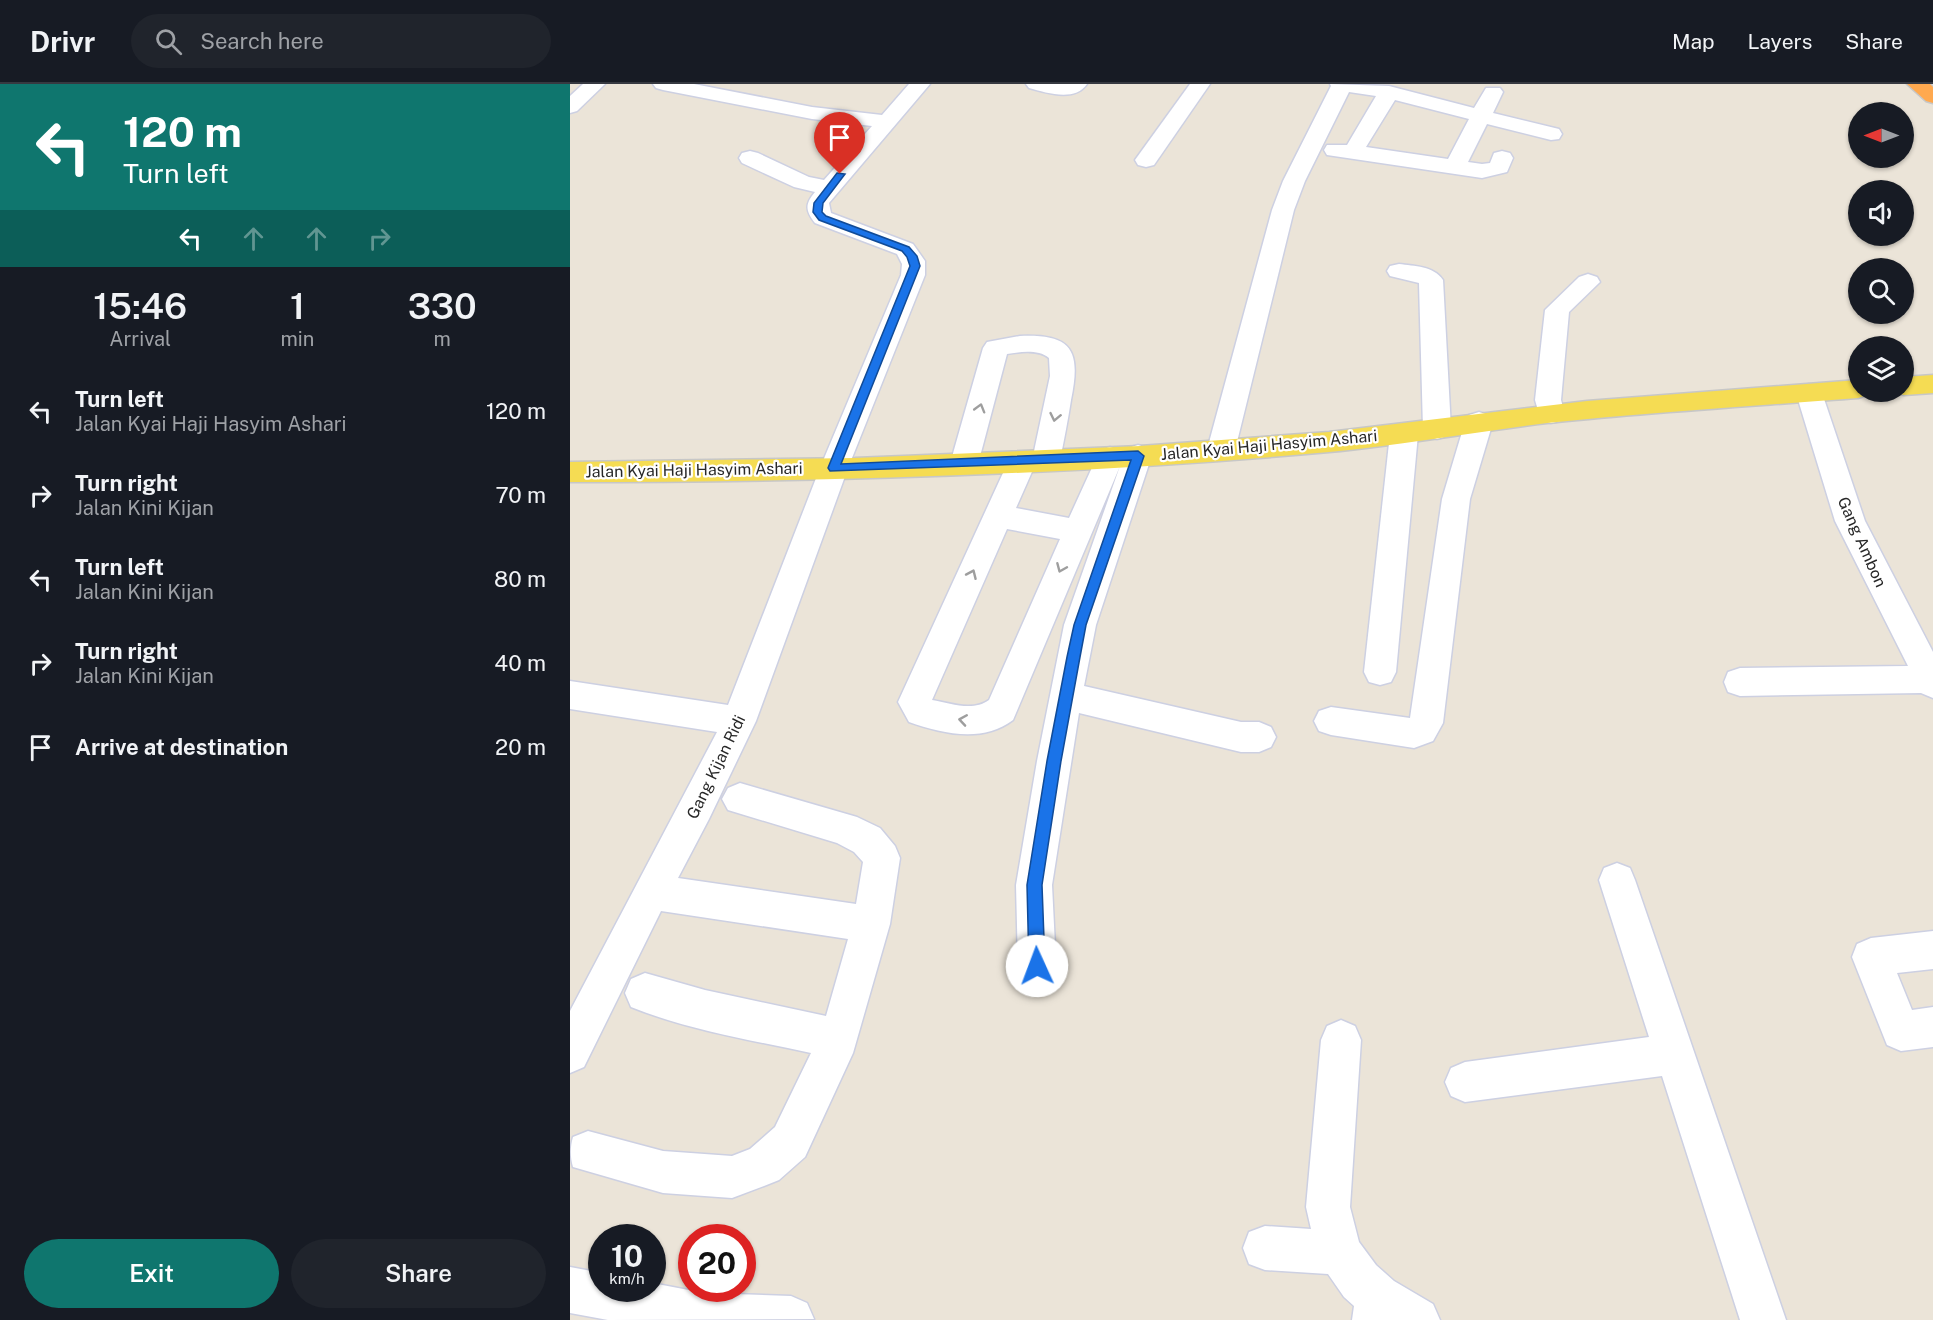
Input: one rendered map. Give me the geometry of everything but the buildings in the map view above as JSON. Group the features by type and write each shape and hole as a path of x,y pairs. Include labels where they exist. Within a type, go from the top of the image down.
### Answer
{"highway":[{"path":"1917,84 1933,97"}],"main road":[{"path":"1914,385 1933,384"},
{"name":"Jalan Kyai Haji Hasyim Ashari","path":"570,471 694,472 964,464 1221,450 1404,434 1551,414 1848,390"}],"street":[{"path":"570,107 595,84"},
{"path":"663,84 822,115 889,122"},
{"path":"750,158 802,182 829,188 920,84"},
{"path":"1036,84 1071,89 1077,84"},
{"path":"1146,160 1200,84"},
{"path":"1221,450 1283,210 1341,84 1389,92 1551,134"},
{"path":"1353,152 1389,92"},
{"path":"1455,166 1492,92"},
{"path":"1311,147 1482,171 1499,166 1502,158"},
{"name":"Gang Kijan Ridi","path":"570,1053 651,892 697,808 739,721 834,468 915,266 912,256 905,249 823,218 818,212 818,203 829,188"},
{"path":"1399,271 1420,274 1431,280 1430,329 1434,352 1437,429"},
{"path":"1551,414 1548,400 1557,310 1588,282"},
{"path":"964,464 996,348 1007,343 1050,346 1059,352 1064,363 1063,376 1034,461 998,516 915,702 921,712 972,721 989,719 1001,710 1078,531 1124,456"},
{"name":"Gang Ambon","path":"1809,393 1850,521 1932,682"},
{"path":"1331,721 1414,733 1421,731 1426,723 1456,499 1479,422"},
{"path":"1380,672 1404,434"},
{"path":"1037,966 1034,885 1054,761 1080,625 1124,456"},
{"path":"998,516 1078,531"},
{"path":"1740,682 1932,682"},
{"path":"570,695 739,721"},
{"path":"1067,696 1221,733 1241,737 1259,737"},
{"path":"588,1152 663,1173 732,1177 764,1165 790,1142 839,1039 871,924 882,858 867,840 844,829 740,799"},
{"path":"1617,880 1763,1320"},
{"path":"651,892 871,924"},
{"path":"1933,950 1871,957 1901,1031 1933,1027"},
{"path":"645,993 705,1010 839,1039"},
{"path":"1341,1040 1328,1207 1339,1253 1377,1309 1417,1320"},
{"path":"1465,1082 1675,1054"},
{"path":"1265,1248 1339,1253"},
{"path":"570,1290 704,1316 791,1319"}],"route":[{"path":"840,174 818,203 818,212 823,218 905,249 912,256 915,266 834,468 1138,456 1080,625 1073,657 1034,885 1037,966"}]}
